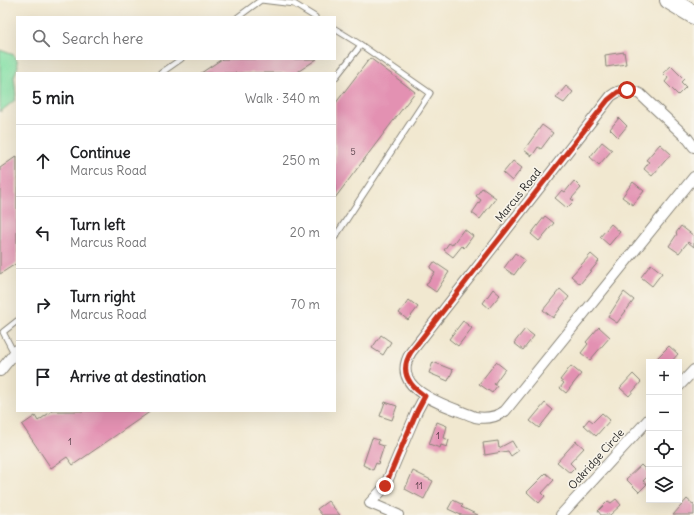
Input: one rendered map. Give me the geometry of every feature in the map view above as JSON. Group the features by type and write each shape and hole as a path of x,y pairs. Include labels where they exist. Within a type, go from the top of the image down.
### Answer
{"highway":[{"path":"669,0 694,15"}],"street":[{"name":"Marcus Road","path":"694,148 688,139 640,94 631,90 622,90 611,96 411,352 406,361 407,376 412,387 425,396 479,418 491,418 505,411 694,177"},
{"path":"0,371 15,351"},
{"path":"682,383 694,370"},
{"path":"398,515 370,503 384,488 417,411 425,396"},
{"name":"Oakridge Circle","path":"561,515 646,422"}],"lane":[{"path":"239,16 261,0 294,4 314,16"},
{"path":"336,30 430,93 336,235"},
{"path":"336,77 361,46"},
{"path":"162,72 179,60"},
{"path":"15,351 3,332 16,322"}],"green space":[{"path":"0,50 14,55 18,66 14,77 16,95 15,100 0,112"}],"building":[{"path":"624,52 626,64 606,67 605,55"},
{"path":"370,58 415,92 336,197 336,103"},
{"path":"220,60 316,60 298,72 202,72"},
{"path":"671,66 684,79 681,82 686,87 678,95 665,82 668,78 663,73"},
{"path":"566,86 573,92 564,103 556,98"},
{"path":"619,118 627,126 618,137 610,129"},
{"path":"542,125 553,133 541,149 538,147 532,156 524,150"},
{"path":"602,142 612,150 599,165 590,157"},
{"path":"660,144 671,154 652,176 644,169 649,162 646,160"},
{"path":"16,157 16,264 0,274 0,168"},
{"path":"513,161 522,168 512,181 503,173"},
{"path":"574,181 581,188 571,199 574,201 567,208 555,198 562,190 565,192"},
{"path":"633,182 644,191 633,205 622,197"},
{"path":"482,188 496,198 480,219 472,213 481,200 476,196"},
{"path":"545,216 554,223 539,241 531,234"},
{"path":"611,224 620,232 609,245 600,237"},
{"path":"681,226 694,236 694,247 688,242 679,253 669,246"},
{"path":"464,229 473,236 464,248 462,246 453,257 444,250 449,243 452,245"},
{"path":"515,253 525,260 514,275 504,268"},
{"path":"591,254 599,261 580,284 571,276"},
{"path":"434,262 449,272 436,292 426,285 435,272 430,268"},
{"path":"651,264 662,273 652,286 641,277"},
{"path":"493,289 500,295 489,308 483,303"},
{"path":"560,289 569,297 553,318 543,310"},
{"path":"624,292 634,300 617,323 608,317"},
{"path":"409,300 418,307 408,320 399,313"},
{"path":"463,321 472,328 458,346 449,339"},
{"path":"599,327 610,337 590,360 581,353 588,344 586,342"},
{"path":"525,329 534,336 523,350 514,343"},
{"path":"381,335 391,342 383,355 372,348"},
{"path":"669,346 678,354 674,359 657,358"},
{"path":"433,362 453,370 448,381 429,373"},
{"path":"496,362 505,369 494,384 497,386 492,393 479,384"},
{"path":"571,366 581,374 566,393 560,388 564,383 560,380"},
{"path":"633,374 641,382 629,396 620,388"},
{"path":"385,402 397,406 392,420 380,416"},
{"path":"545,403 553,410 539,428 530,421"},
{"path":"51,412 150,412 73,465 67,457 51,468 22,425 35,416 38,421"},
{"path":"602,413 610,420 596,436 584,425 589,419 593,422"},
{"path":"437,422 447,426 444,438 449,440 447,447 441,445 440,448 429,444"},
{"path":"372,438 379,440 378,444 384,446 378,464 376,463 373,470 363,465"},
{"path":"498,441 499,448 512,441 518,451 511,456 508,451 485,455 483,443"},
{"path":"576,441 584,448 570,463 575,468 570,473 557,462"},
{"path":"641,465 646,470 646,478 643,481 646,485 639,492 626,479"},
{"path":"413,471 433,481 424,499 405,489"},
{"path":"546,473 554,480 542,493 545,496 539,503 527,492"},
{"path":"616,499 621,505 610,515 601,515 598,511 608,501 611,503"},
{"path":"687,499 694,505 694,515 673,515"},
{"path":"453,500 463,505 461,507 478,515 461,515 448,509"},
{"path":"328,501 340,515 322,515 317,509"}],"route":[{"path":"385,486 417,411 425,396 412,387 408,380 406,361 411,352 611,96 622,90 627,90"}]}
